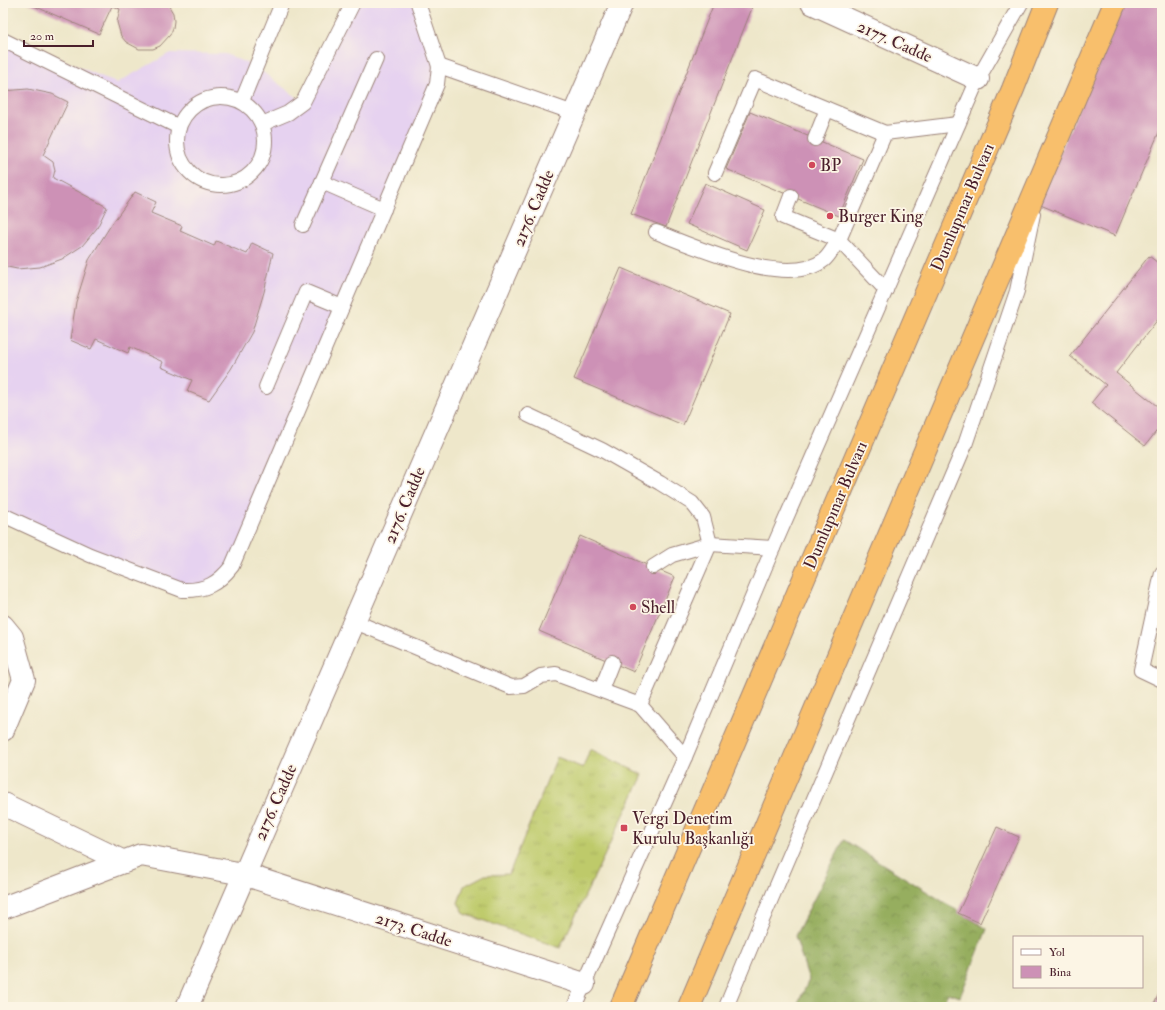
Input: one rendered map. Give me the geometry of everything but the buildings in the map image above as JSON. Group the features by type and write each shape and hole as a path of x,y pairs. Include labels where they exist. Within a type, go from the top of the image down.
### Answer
{"highway":[{"name":"Dumlupınar Bulvarı","path":"620,1007 1010,97 1047,3"},
{"path":"689,1007 1116,3"}],"street":[{"name":"2176. Cadde","path":"186,1007 622,3"},
{"name":"2177. Cadde","path":"812,3 978,79"},
{"path":"3,626 12,638 24,680 3,730"},
{"path":"3,804 124,862"},
{"name":"2173. Cadde","path":"3,908 141,855 243,874 584,984"}],"lane":[{"path":"242,101 282,3"},
{"path":"262,124 288,113 303,102 353,3"},
{"path":"3,515 90,555 182,590 196,590 210,586 224,577 232,566 437,84 439,66 418,3"},
{"path":"574,1007 685,757 773,548 978,79 1021,3"},
{"path":"3,40 179,127"},
{"path":"303,225 376,59"},
{"path":"439,66 574,113"},
{"path":"715,173 754,79 885,133 958,124"},
{"path":"227,96 242,101 254,110 262,124 265,139 263,154 256,168 245,178 230,184 215,185 200,180 188,170 180,158 176,142 179,127 186,113 197,103 211,97 227,96"},
{"path":"815,139 827,109"},
{"path":"656,232 730,259 768,269 798,270 811,266 824,259 838,240 885,133"},
{"path":"726,1007 965,445 1017,291 1042,177"},
{"path":"322,182 384,209"},
{"path":"791,196 783,217 838,240 886,290"},
{"path":"266,387 306,292 342,308"},
{"path":"528,415 602,450 660,483 692,503 703,517 710,544 640,705"},
{"path":"653,567 672,556 710,544 773,548"},
{"path":"1162,573 1141,670 1162,680"},
{"path":"353,621 511,687 524,686 541,676 556,674 640,705 685,757"},
{"path":"601,690 612,662"}],"shaded area":[{"path":"353,3 418,3 439,66 232,566 196,590 3,515 3,35 117,83 170,53 225,54 255,66 303,102"}],"green space":[{"path":"590,749 643,775 560,948 465,914 458,903 464,886 485,875 509,874 557,757 583,768"},
{"path":"844,840 987,929 960,997 948,993 941,1007 796,1007 809,980 795,936"}],"place":[{"name":"BP","path":"812,165"},
{"name":"Burger King","path":"830,216"},
{"name":"Shell","path":"633,607"},
{"name":"Vergi Denetim Kurulu Başkanlığı","path":"624,828"}]}
